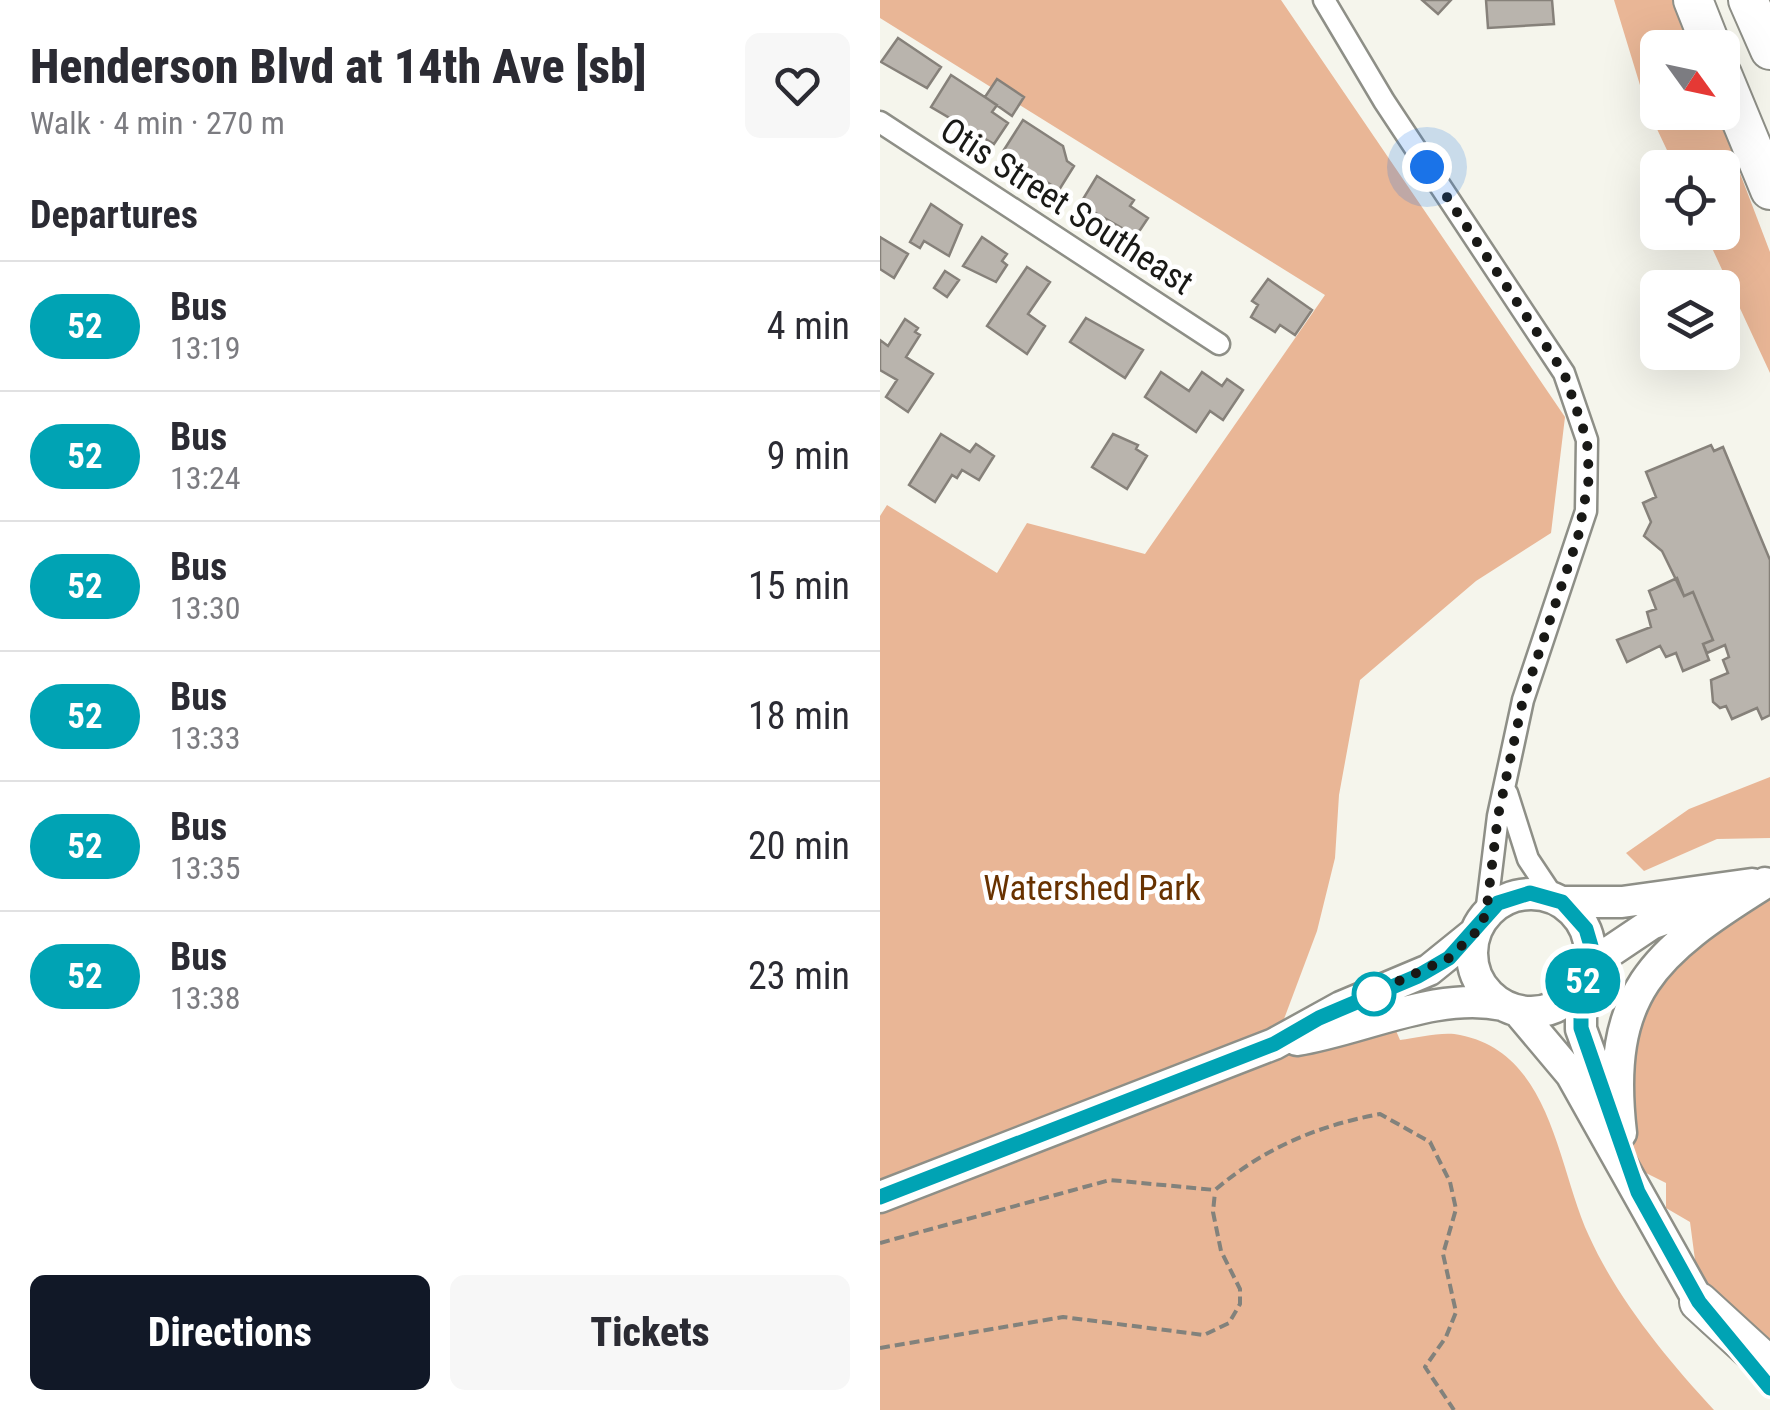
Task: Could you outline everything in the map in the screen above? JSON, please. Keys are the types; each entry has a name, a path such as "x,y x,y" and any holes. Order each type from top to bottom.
{"highway":[{"path":"1692,0 1704,30"},
{"path":"1748,0 1770,50"},
{"path":"1740,118 1770,190"},
{"path":"1699,1302 1770,1367"}],"main road":[{"path":"880,1198 1274,1044 1341,1007 1429,970 1513,896 1530,893 1558,900 1622,902 1767,882"},
{"path":"1274,1044 1378,1023 1442,1002 1479,1000 1511,1008 1554,1008 1585,975 1651,924 1767,882"},
{"path":"1621,1133 1616,1066 1628,1013 1641,987 1680,939 1767,882"},
{"path":"1558,900 1586,929 1581,1028 1621,1133 1638,1192"},
{"path":"1481,923 1472,949 1479,982 1511,1008 1571,1074 1699,1302 1770,1388"}],"street":[{"path":"1324,0 1384,101 1564,373 1587,440 1586,511 1523,700 1498,816 1481,923"},
{"name":"Otis Street Southeast","path":"880,122 1219,344"},
{"path":"1506,791 1528,859 1558,900"}],"path":[{"path":"880,1348 1064,1317 1204,1335 1229,1323 1240,1304 1240,1289 1221,1251 1213,1212 1216,1190 1238,1170 1304,1133 1380,1114 1430,1142 1450,1182 1456,1209 1444,1254 1456,1312 1446,1337 1425,1367 1454,1410"},
{"path":"880,1243 1110,1180 1216,1190"}],"green space":[{"name":"Watershed Park","path":"880,0 1281,0 1565,417 1551,533 1476,581 1360,680 1339,795 1335,858 1317,931 1275,1043 1391,1019 1400,1040 1460,1035 1491,1046 1514,1064 1533,1088 1547,1116 1589,1236 1614,1283 1661,1349 1714,1410 880,1410 880,516 887,505 997,573 1027,523 1145,554 1325,295 880,18"},
{"path":"1614,0 1675,0 1686,30 1640,30 1640,85"},
{"path":"1657,130 1723,130 1731,150 1667,150"},
{"path":"1740,173 1770,252 1770,373 1740,308 1740,270 1722,270 1713,250 1740,250"},
{"path":"1770,777 1770,838 1717,839 1644,871 1626,853 1689,809"},
{"path":"1770,896 1770,1350 1723,1308 1697,1275 1690,1222 1666,1208 1666,1183 1640,1170 1632,1144 1627,1044 1658,952"}],"building":[{"path":"1422,0 1451,0 1438,14"},
{"path":"1486,0 1552,0 1554,24 1488,28"},
{"path":"898,38 941,67 927,88 881,62"},
{"path":"951,75 997,105 992,112 1008,123 994,144 931,107"},
{"path":"997,79 1024,97 1012,116 985,97"},
{"path":"1023,120 1063,146 1067,161 1074,166 1059,190 1002,153"},
{"path":"1097,176 1134,200 1130,206 1148,218 1136,236 1080,204"},
{"path":"931,204 962,225 949,256 924,241 920,248 910,242"},
{"path":"880,237 908,254 894,278 880,269"},
{"path":"982,237 1007,254 1002,261 1007,265 996,282 963,266"},
{"path":"1027,267 1050,282 1028,314 1045,326 1027,354 987,326"},
{"path":"945,271 959,280 947,297 934,288"},
{"path":"1268,279 1312,310 1295,335 1280,325 1275,332 1251,317 1258,305 1252,301"},
{"path":"1086,318 1143,350 1125,378 1070,342"},
{"path":"905,319 918,328 915,332 920,335 906,357 933,374 908,412 886,397 897,380 880,370 880,340 888,346"},
{"path":"1161,372 1189,391 1202,372 1222,386 1227,379 1243,390 1223,420 1210,411 1196,432 1145,397"},
{"path":"941,434 970,452 976,444 994,456 979,480 962,470 957,478 952,475 935,502 909,485"},
{"path":"1113,434 1138,445 1136,449 1147,456 1127,489 1092,467"},
{"path":"1711,445 1714,451 1723,447 1770,560 1770,715 1762,719 1757,708 1732,719 1726,706 1720,708 1713,702 1711,680 1728,673 1723,660 1729,657 1725,645 1707,653 1703,644 1713,640 1693,592 1684,596 1662,551 1644,536 1651,522 1643,503 1656,497 1646,472"},
{"path":"1677,578 1684,596 1693,592 1713,640 1703,644 1709,660 1683,671 1676,653 1666,657 1660,646 1627,662 1617,640 1651,627 1647,612 1656,609 1649,591"}],"bus line":[{"name":"52","path":"880,1197 1274,1044 1341,1007 1418,976 1449,958 1498,903 1530,893 1547,895 1576,913 1586,929 1591,946 1590,965 1581,985 1581,1028 1621,1133 1638,1192 1699,1302 1770,1388"}],"route":[{"path":"1374,994 1362,998 1418,976 1449,958 1476,932 1486,914 1498,816 1523,700 1586,511 1589,478 1587,440 1564,373 1427,167"}]}
